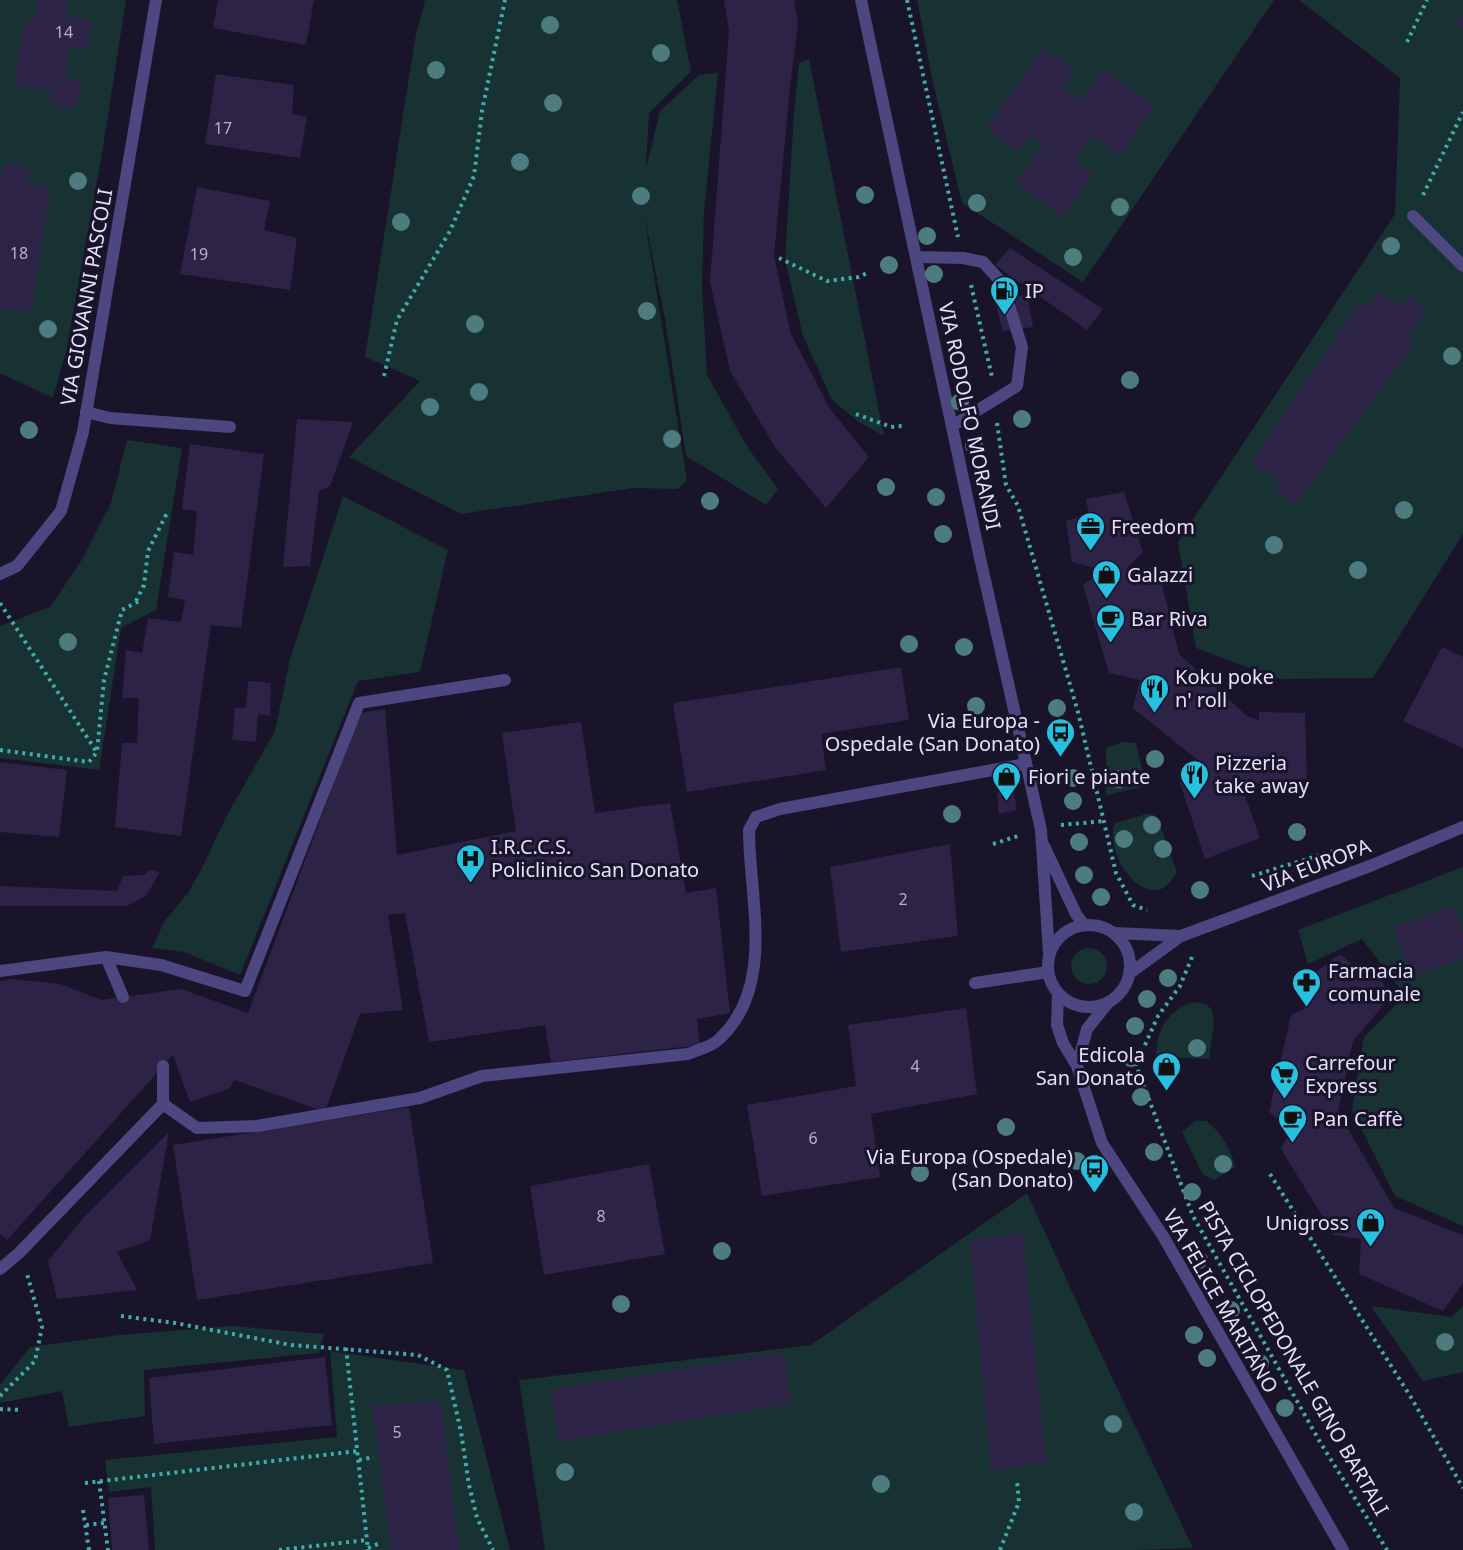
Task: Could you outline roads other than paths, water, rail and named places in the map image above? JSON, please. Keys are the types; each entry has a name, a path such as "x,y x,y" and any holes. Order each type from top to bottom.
{"street":[{"name":"VIA GIOVANNI PASCOLI","path":"0,574 17,566 61,511 86,412 156,0"},
{"name":"VIA RODOLFO MORANDI","path":"861,0 1041,839 1049,953"},
{"path":"1413,216 1463,266"},
{"path":"916,257 963,258 983,261 1002,283 1022,347 1017,386 952,426"},
{"path":"86,412 110,418 230,427"},
{"path":"0,971 106,957 162,965 245,991 359,703 505,680"},
{"path":"163,1104 197,1128 257,1126 420,1098 482,1076 688,1054 716,1042 740,1015 752,979 756,934 749,830 756,817 780,809 1025,764"},
{"name":"VIA EUROPA","path":"1130,973 1181,936 1370,866 1463,827"},
{"name":"VIA RODOLFO MORANDI","path":"1041,839 1076,914 1084,925"},
{"path":"1084,925 1100,926 1114,933 1124,944 1130,958 1130,973 1126,985 1118,996 1094,1007 1081,1007 1068,1002 1051,984 1048,972 1049,953 1057,939 1069,929 1084,925"},
{"name":"VIA EUROPA","path":"1114,933 1181,936"},
{"path":"106,957 123,997"},
{"path":"975,983 1048,972"},
{"name":"VIA FELICE MARITANO","path":"1058,994 1057,1025 1063,1042 1077,1066 1102,1143 1163,1236 1343,1550"},
{"path":"1077,1066 1087,1029 1107,1003"},
{"path":"0,1269 19,1253 163,1104 163,1066"}],"place":[{"name":"IP","path":"1004,316"},
{"name":"Freedom","path":"1090,552"},
{"name":"Galazzi","path":"1106,600"},
{"name":"Bar Riva","path":"1110,644"},
{"name":"Koku poke n' roll","path":"1154,714"},
{"name":"Via Europa - Ospedale (San Donato)","path":"1061,758"},
{"name":"Pizzeria take away","path":"1194,800"},
{"name":"Fiori e piante","path":"1007,802"},
{"name":"I.R.C.C.S. Policlinico San Donato","path":"470,884"},
{"name":"Farmacia comunale","path":"1307,1008"},
{"name":"Edicola San Donato","path":"1166,1092"},
{"name":"Carrefour Express","path":"1284,1100"},
{"name":"Pan Caffè","path":"1292,1144"},
{"name":"Via Europa (Ospedale) (San Donato)","path":"1094,1194"},
{"name":"Unigross","path":"1370,1248"}]}
